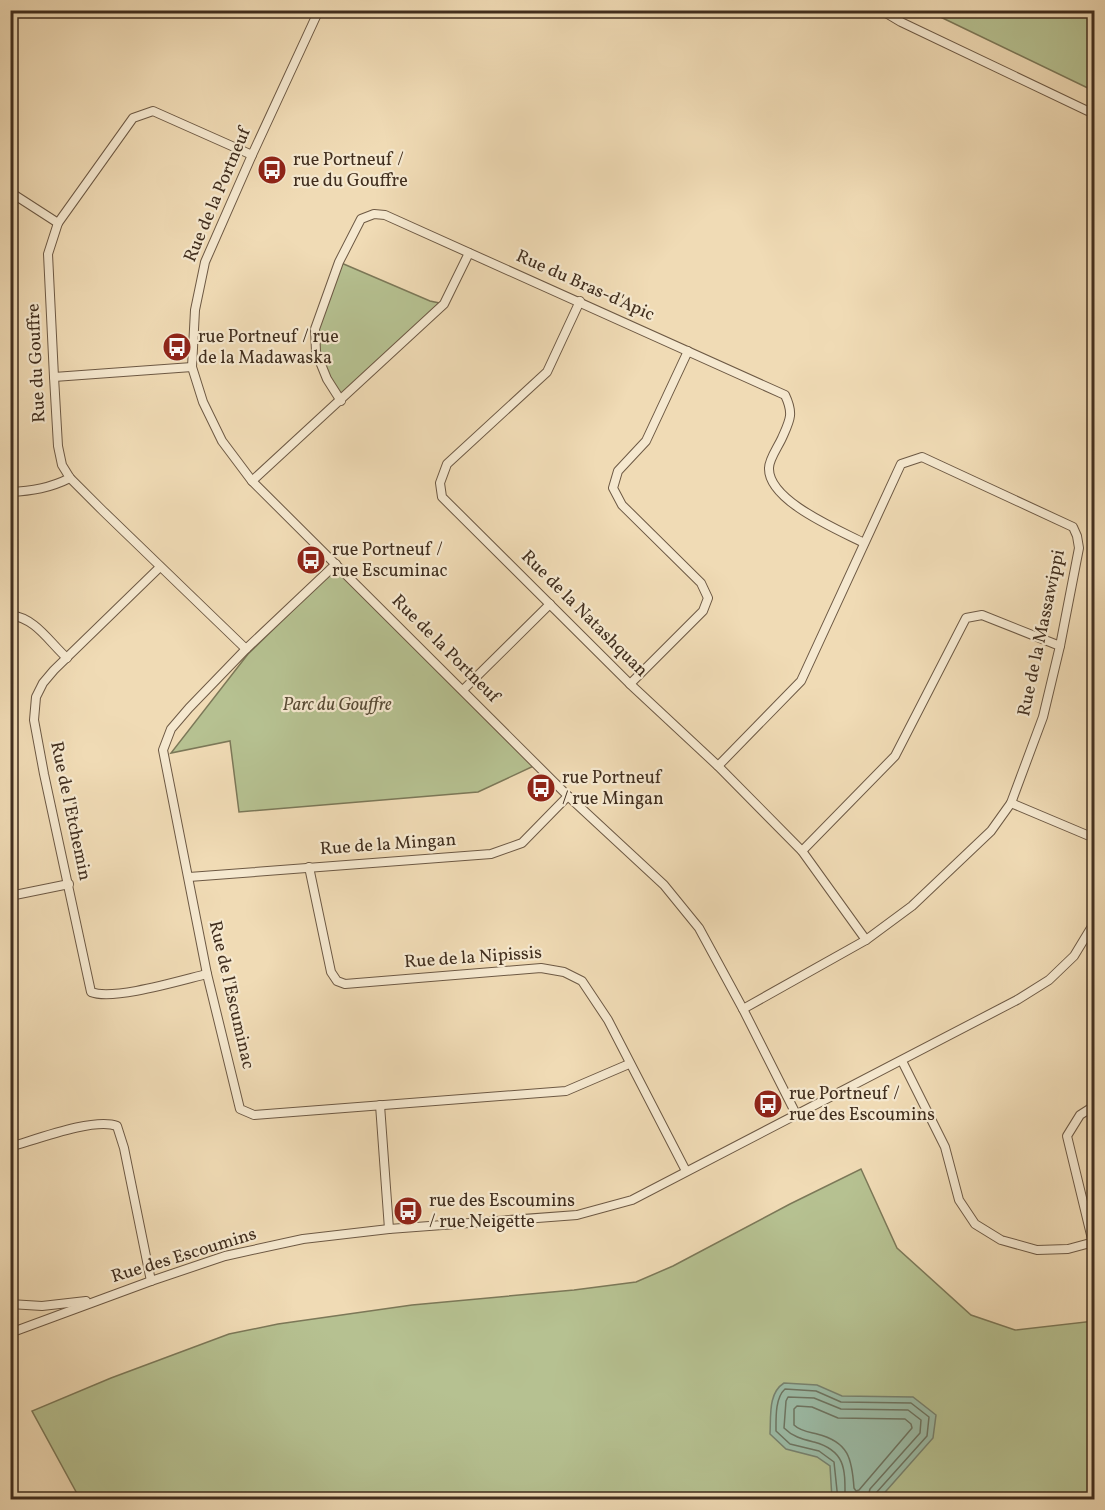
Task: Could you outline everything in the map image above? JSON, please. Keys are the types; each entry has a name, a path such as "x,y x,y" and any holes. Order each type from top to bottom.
{"street":[{"name":"Rue de la Portneuf","path":"319,10 205,262 195,310 192,367 203,402 222,441 252,481 568,796 664,885 699,928 796,1114"},
{"path":"881,10 901,22 1095,114"},
{"name":"Rue du Gouffre","path":"246,649 70,478 62,465 58,446 48,254 58,223 133,118 153,111 252,155"},
{"path":"10,192 58,223"},
{"name":"Rue du Bras-d'Apic","path":"341,401 327,379 316,352 315,329 339,261 362,219 374,214 385,215 785,395 790,407 791,419 769,466 771,479 776,489 802,510 864,543"},
{"path":"252,481 444,304 469,253"},
{"name":"Rue de la Natashquan","path":"580,301 547,372 447,464 440,483 442,497 802,851 866,940"},
{"path":"630,684 703,611 708,598 701,584 622,505 613,488 618,471 646,441 688,351"},
{"path":"54,377 192,367"},
{"name":"Rue de la Massawippi","path":"718,766 801,681 901,464 922,457 1073,527 1079,548 1060,646 1042,717 1011,803 991,831 912,906 866,940 743,1009"},
{"path":"10,492 36,490 70,478"},
{"name":"Rue de l'Escuminac","path":"336,564 246,649 171,729 163,750 207,974 240,1109 254,1115 566,1091 629,1064"},
{"name":"Rue de l'Etchemin","path":"160,567 43,683 36,697 34,720 91,992 115,993 164,985 207,974"},
{"path":"463,690 550,604"},
{"path":"10,615 24,617 33,622 67,658"},
{"path":"802,851 895,756 966,618 982,615 1060,646"},
{"name":"Rue de la Mingan","path":"189,877 491,854 522,843 568,796"},
{"path":"1011,803 1095,838"},
{"name":"Rue de la Nipissis","path":"309,867 331,972 337,981 345,984 541,968 564,972 582,981 608,1020 686,1171"},
{"path":"10,896 69,884"},
{"name":"Rue des Escoumins","path":"10,1333 225,1256 303,1239 389,1229 577,1215 632,1200 1017,1000 1049,980 1074,956 1095,923"},
{"path":"902,1061 945,1147 959,1200 975,1224 1001,1240 1037,1250 1068,1249 1094,1242 1067,1136 1080,1115 1095,1106"},
{"path":"380,1106 389,1229"},
{"path":"10,1147 92,1124 109,1123 117,1126 124,1148 151,1281"},
{"name":"Rue des Escoumins","path":"10,1304 42,1306 98,1300"}],"green space":[{"path":"928,11 1094,11 1094,91"},
{"path":"339,262 430,301 444,304 341,401 316,352 322,305"},
{"name":"Parc du Gouffre","path":"335,569 538,764 478,792 239,812 230,741 171,753 248,654"},
{"path":"861,1169 897,1248 971,1315 1015,1330 1094,1321 1094,1499 80,1499 32,1411 111,1378 229,1334 278,1324 412,1305 636,1282 673,1266"}],"water":[{"path":"784,1383 817,1385 842,1396 913,1397 936,1415 933,1438 879,1499 832,1499 830,1466 817,1457 786,1449 770,1434 773,1399 779,1387"}],"place":[{"name":"rue Portneuf / rue du Gouffre","path":"272,170"},
{"name":"rue Portneuf / rue de la Madawaska","path":"177,347"},
{"name":"rue Portneuf / rue Escuminac","path":"311,560"},
{"name":"rue Portneuf / rue Mingan","path":"541,788"},
{"name":"rue Portneuf / rue des Escoumins","path":"768,1104"},
{"name":"rue des Escoumins / rue Neigette","path":"408,1211"}]}
